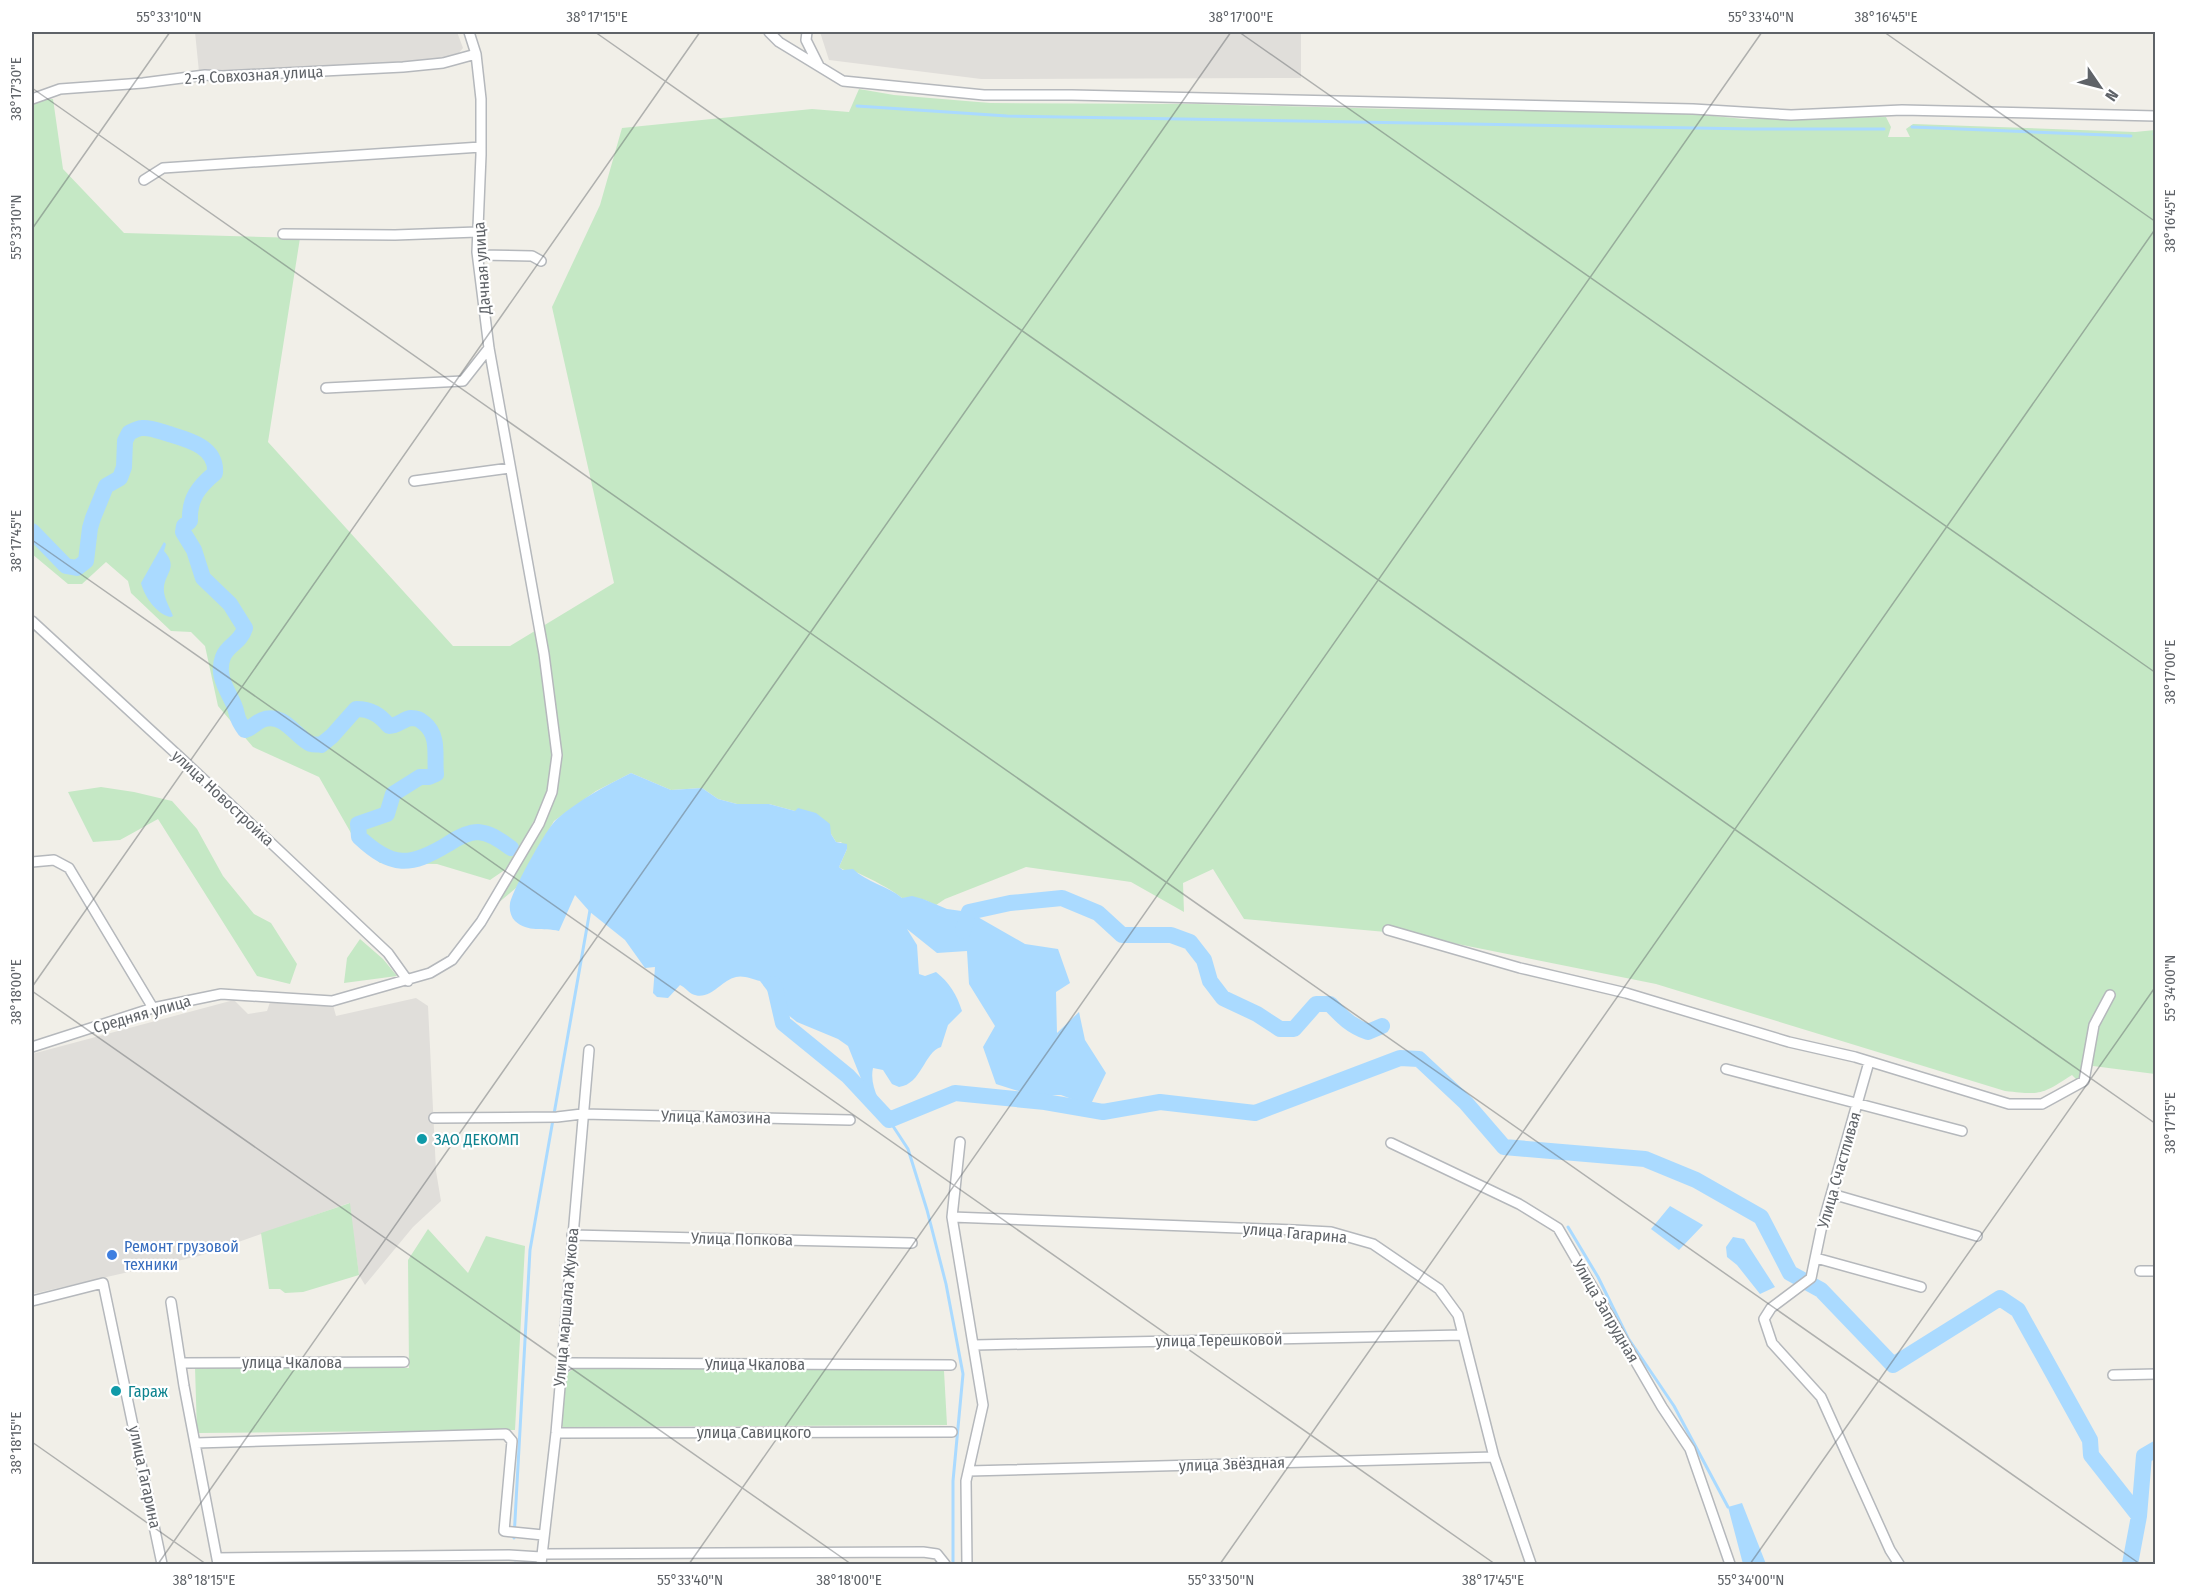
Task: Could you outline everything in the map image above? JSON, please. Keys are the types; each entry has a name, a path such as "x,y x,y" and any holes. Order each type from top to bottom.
{"street":[{"name":"Дачная улица","path":"408,981 430,973 452,960 480,922 539,824 552,792 557,755 544,654 489,348 477,232 481,147 480,99 476,54 469,32"},
{"path":"769,32 778,42 843,81 984,95 1693,109 1791,115 1902,110 2156,116"},
{"path":"807,32 806,40 820,68"},
{"name":"2-я Совхозная улица","path":"32,99 60,89 143,83 205,75 403,67 443,63 476,54"},
{"path":"144,180 163,168 481,147"},
{"path":"283,234 395,235 477,232"},
{"path":"478,255 532,256 541,261"},
{"path":"326,388 463,381 489,348"},
{"path":"414,481 510,468"},
{"name":"улица Новостройка","path":"32,621 380,945 408,981"},
{"path":"32,862 54,860 69,868 153,1008"},
{"path":"1388,930 1520,968 1626,993 1790,1042 1855,1056 2009,1104 2042,1104 2084,1081 2094,1025 2110,995"},
{"name":"Средняя улица","path":"32,1047 153,1008 221,994 332,1001 408,981"},
{"name":"Улица маршала Жукова","path":"542,1558 589,1050"},
{"name":"Улица Счастливая","path":"1869,1062 1811,1278 1771,1308 1764,1319 1772,1343 1821,1397 1890,1550 1899,1564"},
{"path":"1726,1069 1962,1131"},
{"name":"Улица Камозина","path":"434,1118 553,1117 582,1114 850,1120"},
{"path":"960,1142 952,1217 975,1345 983,1405 966,1481 967,1564"},
{"name":"Улица Запрудная","path":"1391,1143 1519,1204 1558,1228 1662,1407 1690,1449 1730,1564"},
{"path":"1832,1194 1977,1236"},
{"name":"улица Гагарина","path":"952,1217 1331,1232 1373,1244 1439,1289 1458,1315 1494,1457 1531,1564"},
{"name":"Улица Попкова","path":"572,1235 912,1244"},
{"path":"1816,1258 1921,1287"},
{"path":"2140,1271 2156,1271"},
{"name":"улица Гагарина","path":"32,1301 103,1283 162,1564"},
{"path":"171,1302 218,1561 509,1555 542,1558 923,1552 938,1554 945,1564"},
{"name":"улица Терешковой","path":"975,1345 1463,1335"},
{"name":"улица Чкалова","path":"181,1363 404,1362"},
{"name":"Улица Чкалова","path":"561,1369 571,1363 951,1365"},
{"path":"2113,1375 2156,1374"},
{"name":"улица Савицкого","path":"555,1433 952,1432"},
{"path":"196,1443 509,1438 504,1531 543,1535"},
{"name":"улица Звёздная","path":"969,1471 1494,1457"}],"shaded area":[{"path":"195,32 457,32 463,48 453,60 199,72"},
{"path":"820,32 1301,32 1301,78 981,79 829,60"},
{"path":"416,998 428,1006 436,1171 441,1201 413,1227 365,1285 359,1275 349,1203 199,1256 32,1294 32,1054 234,1000 248,1014 267,1011 270,1002 333,1005 336,1016"}],"green space":[{"path":"859,89 894,95 990,103 1663,111 1744,119 1886,117 1891,127 1888,137 1910,137 1906,129 1913,124 2135,132 2155,130 2155,1074 2093,1066 2077,1080 2072,1075 2040,1092 2005,1091 1656,984 1408,934 1244,919 1213,869 1183,883 1184,912 1131,882 1026,867 945,899 936,905 912,897 902,898 864,876 841,869 839,867 847,849 841,842 836,842 831,834 795,811 769,804 737,804 718,799 702,788 671,790 631,773 596,791 554,821 516,888 497,904 547,817 533,822 525,841 509,867 490,880 437,864 380,863 355,840 319,777 253,747 218,706 205,646 191,632 171,631 131,593 128,581 106,562 82,584 68,584 32,554 32,100 53,99 63,169 124,233 300,238 268,442 453,646 510,646 614,583 552,307 600,205 622,128 812,109 849,112"},
{"path":"101,787 172,801 197,829 223,876 254,914 271,923 297,964 290,984 257,976 158,819 120,840 93,842 68,792"},
{"path":"360,939 383,959 397,976 344,983 347,958"},
{"path":"350,1203 359,1275 303,1292 285,1293 280,1289 269,1289 261,1233"},
{"path":"428,1229 468,1273 486,1236 525,1246 515,1430 197,1433 195,1367 409,1368 408,1260"},
{"path":"577,1366 944,1371 947,1425 563,1427 559,1422 564,1376"}],"water":[{"path":"164,542 166,544 164,551 169,557 171,567 165,581 164,592 173,616 171,617 161,613 152,604 141,583"},
{"path":"631,773 671,790 702,788 718,799 737,804 769,804 795,811 798,808 816,813 830,824 831,834 836,842 847,844 839,867 843,870 853,869 902,898 912,896 947,909 969,912 1025,944 1058,949 1070,983 1056,992 1057,1033 1079,1012 1085,1040 1106,1073 1090,1106 1061,1095 1031,1095 996,1084 983,1047 995,1026 969,984 967,951 937,953 907,929 917,945 919,974 925,976 936,972 941,976 952,989 962,1011 948,1025 941,1047 930,1055 918,1074 907,1085 899,1087 892,1084 883,1070 873,1068 874,1088 889,1120 866,1091 848,1046 838,1039 797,1022 782,1010 760,981 736,977 710,993 698,996 680,985 668,998 657,997 653,993 655,967 645,968 625,940 590,912 575,895 559,931 520,925 511,915 512,897 530,860 552,824 583,800"},
{"path":"1670,1206 1703,1225 1679,1250 1651,1229"},
{"path":"1733,1237 1744,1239 1775,1287 1760,1294 1737,1265 1727,1257 1726,1247"},
{"path":"1742,1503 1766,1564 1743,1564 1728,1507"}],"waterway":[{"path":"857,106 1007,116 1752,129 1884,129"},
{"path":"1912,127 2131,136"},
{"path":"32,531 66,566 77,568 86,561 90,528 106,486 120,478 124,467 125,441 129,433 139,428 149,428 200,446 211,457 215,473 196,494 191,506 190,521 184,526 183,532 194,550 203,578 230,604 245,628 225,653 221,664 223,682 238,720 245,730 262,720 277,719 289,726 305,741 321,745 356,709 375,713 389,726 408,719 419,719 429,728 434,740 436,774 420,777 393,794 387,814 358,824 359,837 381,854 402,861 423,857 474,832 492,836 511,848"},
{"path":"963,931 969,912 1010,903 1062,898 1098,913 1122,935 1171,935 1190,942 1204,960 1210,981 1223,998 1257,1014 1280,1029 1294,1029 1316,1004 1330,1004 1347,1021 1368,1032 1382,1026"},
{"path":"514,1538 530,1250 590,910"},
{"path":"774,984 783,1023 848,1076 889,1120 955,1093 1045,1102 1103,1112 1160,1102 1255,1113 1400,1058 1419,1059 1466,1103 1504,1147 1645,1159 1696,1180 1761,1217 1790,1273 1821,1290 1893,1365 2000,1298 2018,1310 2090,1440 2091,1455 2139,1516"},
{"path":"889,1120 908,1149 927,1210 946,1284 963,1374 953,1481 953,1564"},
{"path":"1568,1227 1598,1277 1628,1338 1674,1406 1728,1507"},
{"path":"2130,1564 2139,1516 2144,1456 2156,1449"}],"place":[{"name":"ЗАО ДЕКОМП","path":"422,1139"},
{"name":"Ремонт грузовой техники","path":"112,1255"},
{"name":"Гараж","path":"116,1391"}]}
